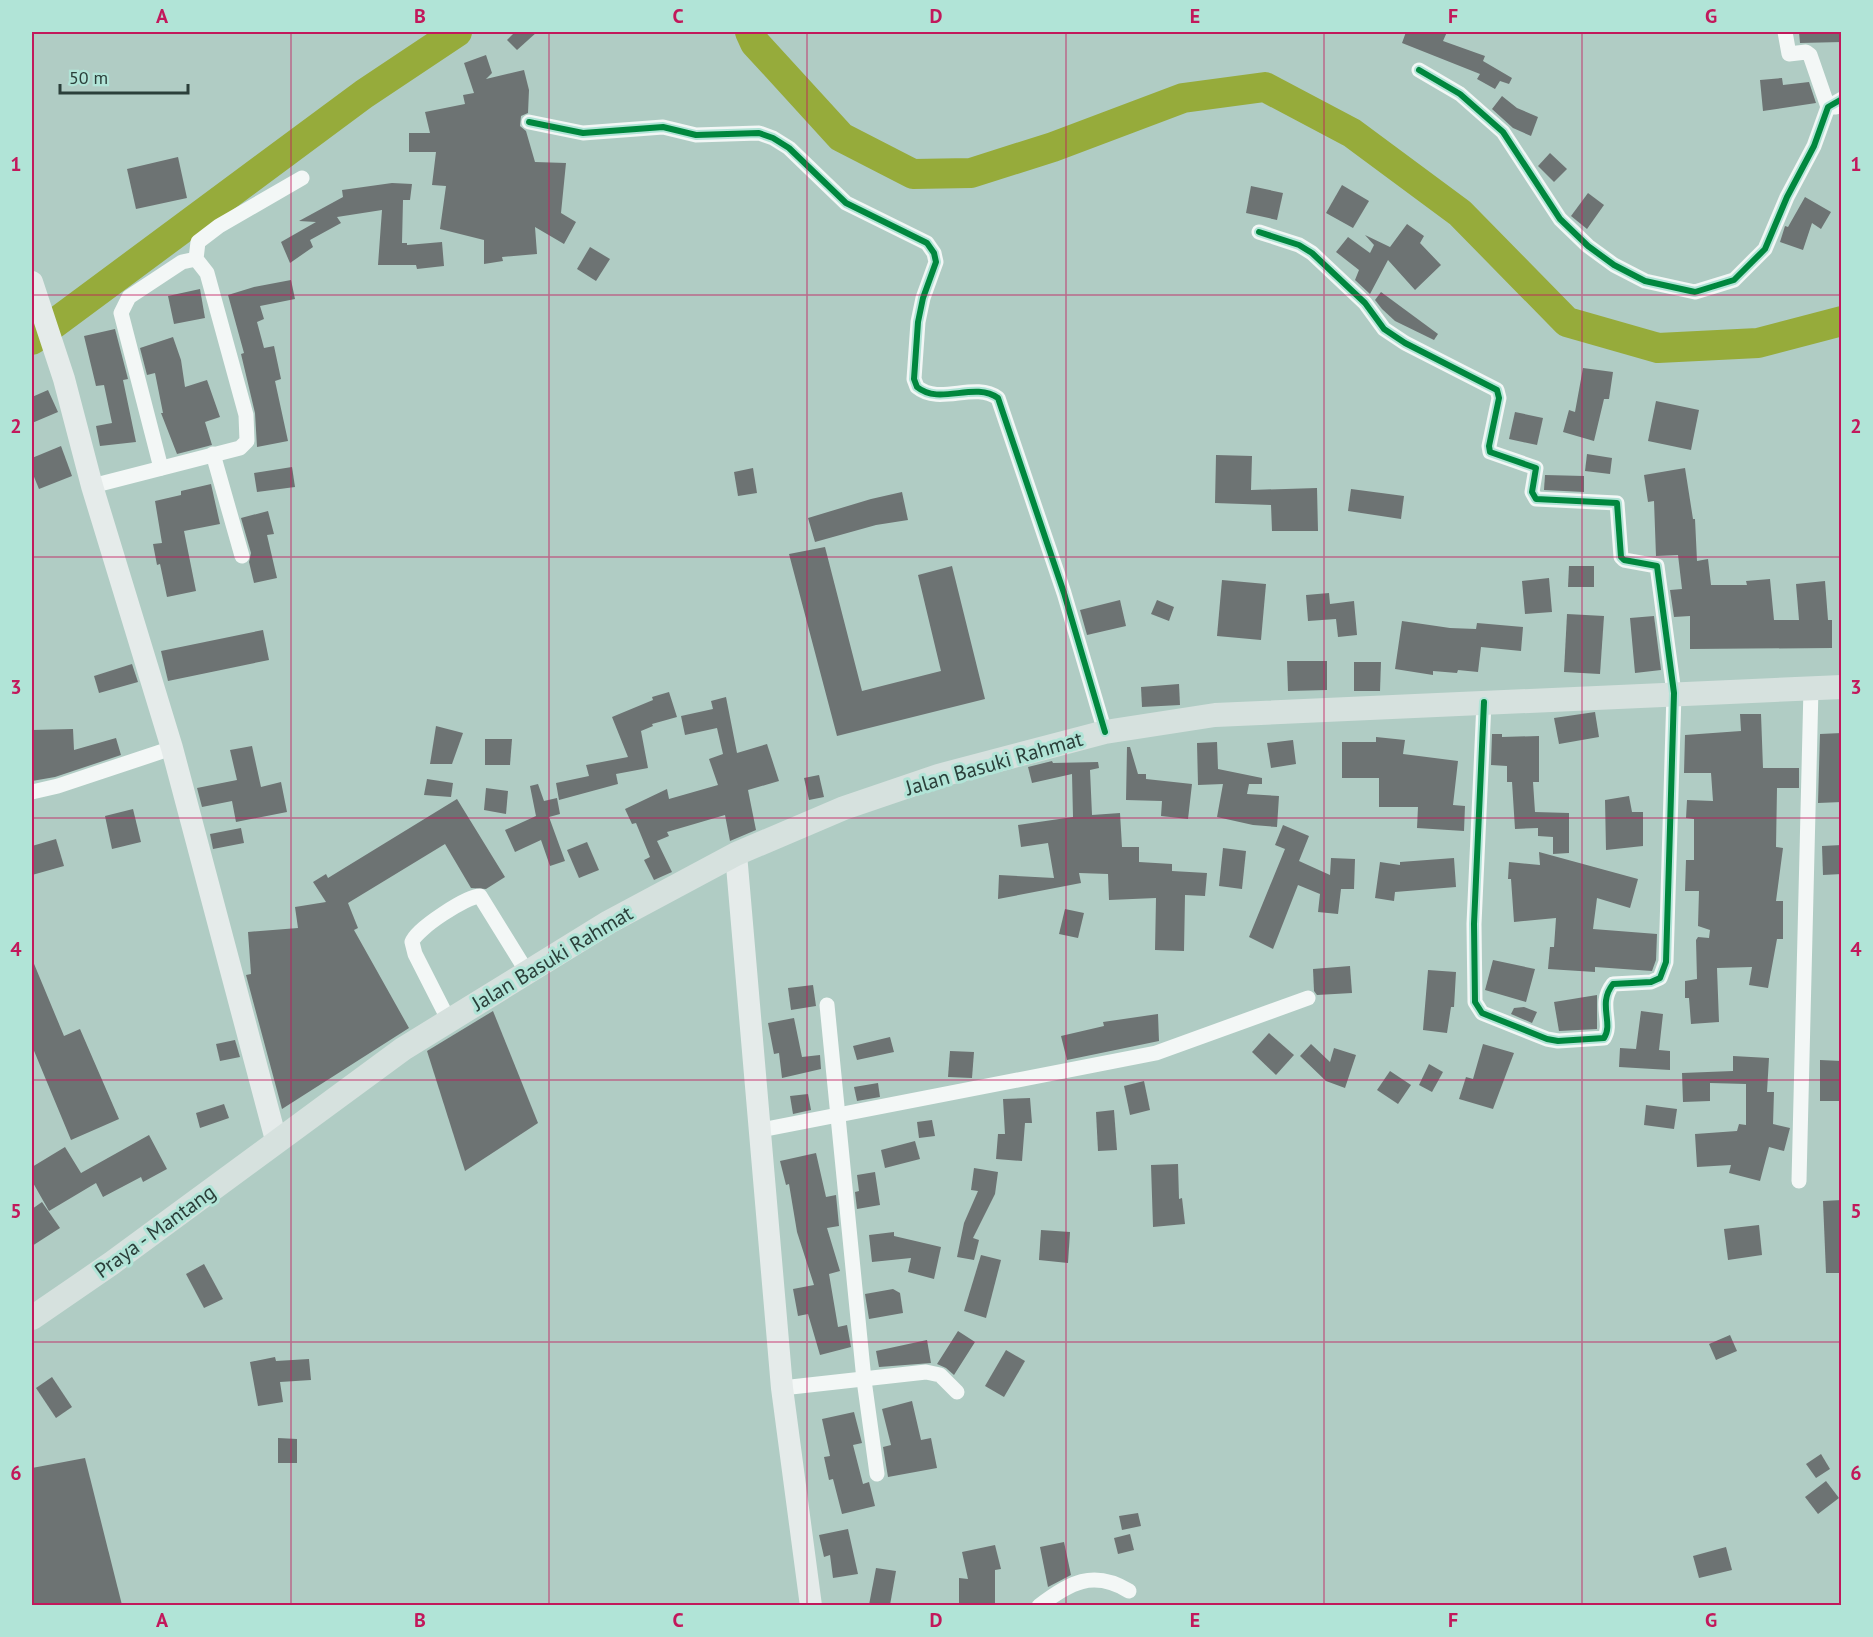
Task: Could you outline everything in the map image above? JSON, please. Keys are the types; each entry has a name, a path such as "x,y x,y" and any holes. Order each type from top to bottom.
{"main road":[{"path":"33,286 64,379 92,486 172,747 276,1140"},
{"name":"Jalan Basuki Rahmat","path":"276,1140 448,1020 609,922 736,854 844,808 938,776 1105,732 1215,715 1842,687"},
{"path":"736,854 782,1388 811,1605"},
{"name":"Praya - Mantang","path":"32,1318 112,1263 276,1140"}],"street":[{"path":"1785,32 1788,54 1806,52 1810,55 1835,107"},
{"path":"1419,70 1460,93 1503,132 1560,219 1588,246 1614,265 1645,280 1695,292 1734,280 1765,249 1787,197 1835,107 1842,99"},
{"path":"529,122 583,133 663,127 696,135 766,135 789,148 846,203 927,243 934,253 936,262 923,298 918,322 914,379 917,387 933,394 980,391 990,392 998,398 1065,593 1105,732"},
{"path":"92,486 240,448 247,441 246,415 207,273 196,259 198,242 203,236 302,178"},
{"path":"1259,232 1299,245 1312,253 1360,298 1384,329 1405,343 1497,390 1499,398 1489,450 1493,454 1537,468 1532,492 1534,497 1617,503 1620,557 1657,566 1674,693 1665,970 1660,978 1651,982 1613,984 1606,992 1604,1006 1606,1036 1595,1041 1547,1039 1482,1013 1475,1002 1474,924 1484,702"},
{"path":"160,468 121,313 129,297 182,262 196,259"},
{"path":"213,454 242,556"},
{"path":"1799,1181 1811,688"},
{"path":"32,792 58,786 172,747"},
{"path":"448,1020 415,954 412,942 418,931 453,909 480,896 526,972"},
{"path":"761,1130 1156,1053 1308,998"},
{"path":"827,1005 864,1380 877,1473"},
{"path":"782,1388 930,1372 940,1375 957,1392"},
{"path":"1039,1605 1073,1582 1082,1580 1114,1583 1129,1590"}],"building":[{"path":"515,32 537,32 517,50 507,40"},
{"path":"1406,32 1447,32 1443,41 1485,56 1483,61 1512,78 1509,84 1500,81 1495,89 1477,79 1480,74 1402,43"},
{"path":"1799,32 1842,32 1842,42 1800,43"},
{"path":"486,55 492,73 486,79 524,70 529,90 528,113 521,116 520,126 526,131 535,162 566,163 561,213 576,222 564,244 535,227 537,254 502,257 503,261 484,264 484,240 440,229 446,186 432,185 436,152 409,152 409,133 430,133 425,112 465,104 463,95 474,93 464,63"},
{"path":"1782,78 1783,85 1809,82 1816,103 1763,111 1760,80"},
{"path":"1502,96 1517,108 1538,117 1531,136 1513,128 1492,109"},
{"path":"1550,153 1567,169 1554,182 1538,166"},
{"path":"178,157 187,198 136,209 127,169"},
{"path":"392,183 412,184 410,200 403,200 402,243 407,243 407,245 442,242 444,266 417,269 416,265 378,265 382,210 337,217 341,223 310,240 313,247 290,263 281,242 316,222 299,221 343,197 342,190"},
{"path":"1342,185 1369,201 1353,228 1326,213"},
{"path":"1251,186 1283,193 1277,220 1246,213"},
{"path":"1588,193 1604,205 1587,229 1571,216"},
{"path":"1805,197 1831,212 1821,229 1812,223 1803,250 1780,242 1785,226 1788,227"},
{"path":"1407,224 1424,236 1420,243 1441,265 1415,290 1388,260 1370,294 1355,280 1359,270 1336,252 1348,237 1370,253 1374,245 1365,235 1390,247"},
{"path":"590,247 610,259 596,281 577,269"},
{"path":"291,280 295,299 260,306 264,319 257,322 264,348 274,346 281,379 275,381 288,441 257,447 255,413 241,354 244,353 228,295"},
{"path":"200,289 205,318 174,324 168,296"},
{"path":"1381,292 1438,334 1434,340 1395,321 1375,300"},
{"path":"115,329 128,379 123,380 136,442 100,446 96,426 112,423 104,385 96,386 84,336"},
{"path":"173,337 181,360 185,387 207,380 220,417 205,422 212,445 177,454 161,413 163,413 155,373 147,375 140,348"},
{"path":"1583,368 1613,372 1609,399 1604,399 1594,441 1563,432 1569,410 1575,412"},
{"path":"48,390 58,412 32,423 32,397"},
{"path":"1656,401 1699,410 1691,450 1648,441"},
{"path":"1515,412 1543,418 1537,445 1509,439"},
{"path":"61,446 72,476 39,489 32,472 32,458"},
{"path":"1587,454 1612,458 1610,474 1585,471"},
{"path":"1216,455 1252,456 1251,490 1317,488 1318,531 1272,531 1271,505 1215,503"},
{"path":"292,467 295,487 257,492 254,473"},
{"path":"753,468 757,493 738,496 734,472"},
{"path":"1685,468 1693,519 1695,519 1697,561 1708,559 1711,585 1747,585 1746,581 1770,579 1774,620 1799,620 1796,584 1825,581 1828,620 1832,620 1832,648 1690,649 1690,616 1674,617 1670,590 1682,589 1678,555 1656,556 1654,501 1648,502 1644,475"},
{"path":"1545,475 1584,476 1584,492 1544,490"},
{"path":"211,484 220,524 184,531 196,591 167,597 153,544 162,543 155,501 181,495 181,491"},
{"path":"1351,489 1404,496 1401,519 1348,511"},
{"path":"902,492 908,520 876,525 815,542 808,518"},
{"path":"268,511 274,534 267,535 277,578 254,583 249,562 251,553 241,518"},
{"path":"825,547 862,691 941,671 918,575 952,566 985,699 837,736 789,554"},
{"path":"1569,566 1594,566 1594,587 1568,587"},
{"path":"1549,578 1552,612 1525,614 1522,581"},
{"path":"1222,580 1266,584 1261,640 1217,636"},
{"path":"1329,593 1330,604 1354,601 1357,635 1338,637 1336,619 1308,621 1306,595"},
{"path":"1120,600 1126,626 1087,635 1080,610"},
{"path":"1157,600 1174,607 1169,621 1151,614"},
{"path":"1567,614 1604,616 1600,674 1564,672"},
{"path":"1654,616 1661,670 1635,673 1630,618"},
{"path":"1402,621 1450,628 1476,629 1477,623 1523,627 1521,651 1481,647 1478,672 1433,671 1433,675 1395,669"},
{"path":"263,630 269,660 168,681 161,651"},
{"path":"1287,661 1327,661 1327,690 1288,691"},
{"path":"1354,662 1381,662 1380,691 1354,691"},
{"path":"132,664 138,682 99,693 94,676"},
{"path":"1179,684 1180,705 1142,707 1141,687"},
{"path":"669,692 677,717 652,724 653,726 641,731 648,768 616,774 618,784 559,800 556,783 589,776 586,765 628,757 612,717 653,700 652,697"},
{"path":"726,697 737,753 767,744 779,781 748,790 756,830 730,841 725,815 667,832 669,836 657,841 672,872 654,880 644,860 650,857 636,823 632,824 625,809 667,789 669,799 718,785 709,759 723,754 717,728 685,735 681,716 713,709 711,701"},
{"path":"1595,712 1599,737 1559,744 1554,718"},
{"path":"1740,714 1761,714 1763,768 1799,768 1799,788 1777,788 1776,847 1783,848 1776,901 1783,901 1783,939 1777,939 1768,988 1749,985 1752,967 1717,968 1719,1022 1691,1024 1689,998 1685,998 1685,981 1697,979 1696,940 1698,937 1709,938 1710,930 1698,926 1699,891 1685,891 1686,860 1694,860 1694,819 1686,818 1687,800 1713,801 1711,773 1684,773 1685,735 1741,731"},
{"path":"436,726 463,733 452,764 430,764"},
{"path":"73,729 74,750 116,738 121,755 55,777 32,781 32,730"},
{"path":"1842,733 1842,802 1818,803 1820,734"},
{"path":"1492,734 1502,734 1502,737 1539,736 1539,782 1533,782 1535,812 1569,813 1569,853 1553,854 1553,837 1538,836 1538,828 1515,829 1512,782 1507,782 1507,766 1491,765"},
{"path":"1376,737 1405,740 1403,754 1458,761 1453,805 1465,806 1464,831 1417,828 1418,807 1379,807 1379,778 1342,778 1342,742 1376,742"},
{"path":"485,739 512,739 510,765 485,765"},
{"path":"1293,740 1296,764 1271,768 1267,743"},
{"path":"1217,742 1218,769 1262,778 1262,784 1249,784 1247,794 1279,796 1277,827 1253,825 1217,817 1223,784 1198,785 1197,743"},
{"path":"252,746 261,787 281,782 287,812 236,822 232,801 202,807 197,788 237,780 230,750"},
{"path":"1127,747 1130,747 1138,774 1146,774 1146,779 1192,784 1188,819 1161,816 1162,801 1126,800"},
{"path":"1052,761 1053,763 1098,762 1099,768 1090,770 1092,815 1120,813 1122,847 1139,847 1139,862 1172,864 1172,871 1207,873 1205,896 1185,895 1184,951 1155,950 1156,898 1109,900 1108,874 1079,873 1081,883 998,899 999,875 1054,878 1048,843 1021,847 1018,825 1073,817 1072,774 1032,783 1028,767"},
{"path":"819,775 824,797 809,800 804,778"},
{"path":"427,779 453,783 451,797 424,795"},
{"path":"538,784 544,801 557,798 560,814 549,817 565,861 550,866 541,840 515,852 505,830 536,816 530,786"},
{"path":"486,788 508,791 506,814 484,810"},
{"path":"1629,796 1632,812 1643,812 1643,846 1606,850 1605,800"},
{"path":"457,799 505,877 486,889 471,888 445,844 348,903 358,928 354,930 409,1028 282,1109 246,975 251,974 248,932 298,928 295,907 326,902 313,882 326,874 328,878"},
{"path":"133,809 141,842 112,849 105,816"},
{"path":"1283,825 1309,836 1299,861 1330,875 1331,858 1355,859 1354,889 1341,889 1338,914 1318,912 1320,894 1298,885 1273,949 1249,937 1285,849 1275,845"},
{"path":"241,828 244,843 213,849 210,834"},
{"path":"56,839 64,866 32,875 32,846"},
{"path":"587,842 599,870 579,878 567,850"},
{"path":"1842,845 1842,874 1823,875 1822,846"},
{"path":"1223,848 1246,851 1242,889 1219,886"},
{"path":"1539,852 1638,879 1630,908 1597,898 1593,929 1657,934 1656,960 1652,971 1595,967 1595,972 1548,969 1550,947 1554,947 1556,918 1514,922 1511,879 1508,879 1509,862 1540,865"},
{"path":"1454,858 1456,887 1395,892 1394,901 1375,898 1380,862 1400,865 1400,862"},
{"path":"1065,909 1084,913 1078,938 1059,934"},
{"path":"32,959 64,1036 80,1029 119,1119 71,1140 32,1046"},
{"path":"1493,960 1535,969 1526,1002 1485,990"},
{"path":"1350,966 1352,993 1317,995 1314,991 1313,969"},
{"path":"1428,970 1456,972 1454,1007 1451,1007 1447,1033 1423,1030"},
{"path":"813,985 816,1006 791,1010 788,988"},
{"path":"1597,995 1597,1029 1559,1031 1554,1002"},
{"path":"1524,1007 1537,1012 1532,1023 1511,1014 1514,1008"},
{"path":"493,1011 538,1123 465,1171 427,1051"},
{"path":"1641,1011 1663,1014 1659,1050 1670,1051 1670,1070 1619,1067 1620,1048 1636,1049"},
{"path":"1158,1014 1159,1041 1067,1060 1061,1036 1104,1026 1103,1022"},
{"path":"794,1018 802,1057 820,1055 821,1069 782,1078 779,1053 774,1054 768,1023"},
{"path":"1269,1033 1294,1055 1276,1075 1252,1052"},
{"path":"890,1037 894,1052 857,1060 853,1046"},
{"path":"235,1040 240,1057 220,1061 216,1044"},
{"path":"1311,1044 1330,1062 1334,1048 1356,1055 1345,1088 1326,1081 1300,1056"},
{"path":"1483,1044 1514,1053 1493,1109 1459,1099 1466,1077 1473,1079"},
{"path":"950,1051 974,1052 972,1078 948,1077"},
{"path":"1733,1056 1769,1058 1767,1092 1774,1092 1773,1124 1790,1128 1784,1151 1769,1147 1760,1181 1729,1173 1731,1165 1697,1167 1695,1134 1737,1131 1739,1124 1746,1125 1746,1084 1710,1083 1710,1101 1683,1102 1682,1073 1733,1071"},
{"path":"1820,1060 1842,1061 1842,1101 1820,1101"},
{"path":"1429,1064 1443,1072 1432,1092 1419,1085"},
{"path":"1390,1071 1411,1085 1398,1104 1377,1090"},
{"path":"1144,1081 1150,1110 1130,1115 1124,1086"},
{"path":"878,1083 880,1097 857,1101 854,1087"},
{"path":"808,1094 811,1110 793,1114 790,1096"},
{"path":"1030,1098 1032,1123 1025,1123 1022,1161 996,1159 998,1134 1005,1134 1003,1099"},
{"path":"224,1104 229,1118 200,1128 196,1113"},
{"path":"1646,1105 1677,1109 1674,1129 1644,1125"},
{"path":"1114,1110 1117,1150 1098,1151 1096,1112"},
{"path":"932,1120 935,1136 919,1138 917,1122"},
{"path":"149,1135 167,1169 143,1182 141,1177 103,1197 96,1183 49,1211 32,1181 32,1167 65,1147 81,1173"},
{"path":"915,1141 920,1159 885,1168 881,1150"},
{"path":"816,1153 826,1197 836,1195 839,1226 827,1228 840,1271 829,1274 838,1327 847,1325 851,1347 820,1355 808,1314 798,1316 793,1289 814,1285 797,1232 789,1184 786,1185 780,1161"},
{"path":"1178,1164 1179,1199 1182,1198 1185,1224 1153,1227 1151,1165"},
{"path":"974,1168 998,1172 995,1194 973,1238 979,1240 974,1260 957,1257 964,1223 978,1191 971,1190"},
{"path":"875,1172 880,1205 857,1209 855,1192 859,1191 857,1175"},
{"path":"1842,1200 1842,1273 1826,1273 1823,1201"},
{"path":"42,1202 60,1228 32,1246 32,1209"},
{"path":"1759,1225 1762,1255 1728,1260 1724,1229"},
{"path":"1041,1230 1070,1232 1068,1263 1039,1260"},
{"path":"894,1232 894,1236 941,1247 934,1279 908,1272 911,1258 872,1262 869,1235"},
{"path":"981,1255 1001,1260 986,1318 964,1311"},
{"path":"204,1264 223,1299 204,1308 186,1274"},
{"path":"893,1289 900,1293 903,1313 869,1319 865,1294"},
{"path":"958,1331 975,1342 954,1375 937,1364"},
{"path":"1730,1335 1737,1351 1716,1360 1709,1344"},
{"path":"927,1340 931,1363 879,1367 876,1351"},
{"path":"1006,1350 1025,1361 1004,1397 985,1386"},
{"path":"275,1357 276,1361 309,1359 311,1380 280,1382 283,1402 258,1406 250,1362"},
{"path":"52,1377 72,1407 56,1418 36,1388"},
{"path":"912,1401 921,1440 931,1438 937,1468 888,1477 883,1447 891,1445 882,1409"},
{"path":"854,1412 862,1443 853,1445 863,1484 869,1482 875,1506 842,1514 833,1479 829,1480 824,1457 830,1456 822,1419"},
{"path":"278,1438 297,1439 297,1463 278,1463"},
{"path":"1821,1454 1830,1469 1816,1478 1806,1464"},
{"path":"85,1458 122,1605 32,1605 32,1468"},
{"path":"1826,1481 1839,1498 1818,1514 1805,1497"},
{"path":"1138,1513 1141,1526 1122,1530 1119,1516"},
{"path":"848,1529 858,1574 833,1578 830,1555 824,1557 819,1535"},
{"path":"1130,1534 1134,1550 1118,1554 1114,1538"},
{"path":"1064,1542 1071,1575 1048,1587 1040,1547"},
{"path":"995,1545 1001,1569 995,1570 995,1605 959,1605 959,1578 968,1579 962,1552"},
{"path":"1726,1547 1732,1570 1699,1578 1693,1556"},
{"path":"876,1568 896,1571 890,1605 869,1605"}],"waterway":[{"path":"32,340 364,94 457,32"},
{"path":"750,32 755,43 841,137 913,174 971,173 1053,147 1183,98 1265,87 1352,133 1460,213 1567,322 1658,348 1758,343 1842,321"}],"cycle path":[{"path":"1419,70 1460,94 1503,132 1560,219 1588,246 1614,265 1645,281 1695,292 1734,280 1765,249 1787,197 1814,146 1828,107 1842,99"},
{"path":"529,122 583,133 663,127 696,135 759,133 789,148 846,203 927,243 934,253 936,262 923,298 918,322 914,379 917,387 926,392 936,394 978,392 989,393 998,398 1064,593 1105,732"},
{"path":"1259,232 1299,245 1312,253 1365,303 1384,329 1405,343 1497,390 1499,398 1489,446 1490,452 1536,468 1532,492 1536,499 1617,503 1621,557 1624,560 1657,566 1674,693 1666,962 1660,978 1651,982 1613,984 1606,999 1607,1032 1604,1038 1558,1041 1547,1039 1482,1013 1475,1002 1474,924 1484,702"}]}
